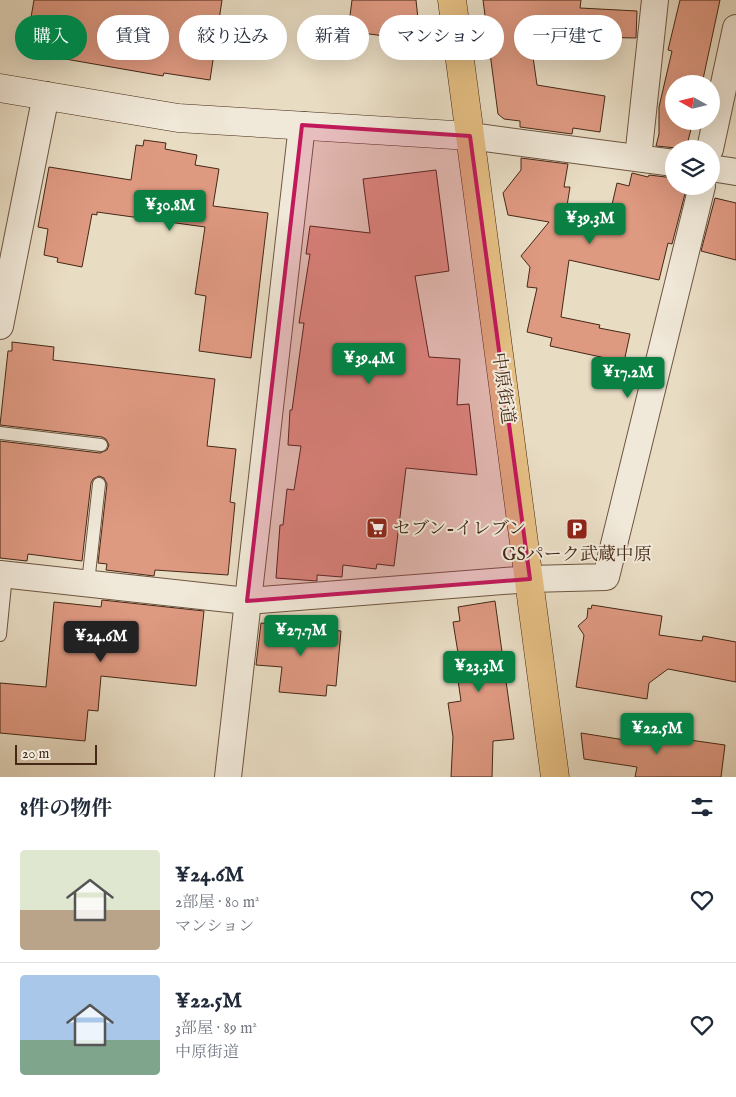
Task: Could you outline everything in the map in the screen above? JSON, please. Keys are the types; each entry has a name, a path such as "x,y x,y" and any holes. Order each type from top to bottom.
{"main road":[{"name":"中原街道","path":"452,0 556,777"}],"street":[{"path":"638,158 655,0"},
{"path":"712,140 736,28"},
{"path":"0,88 178,118 470,136 665,162"},
{"path":"0,326 46,95"},
{"path":"228,777 302,125"},
{"path":"720,169 736,172"},
{"path":"3,575 247,601 530,579 606,577 700,195"}],"lane":[{"path":"0,433 101,445"},
{"path":"88,583 100,484"},
{"path":"0,635 3,575"}],"highlighted area":[{"path":"302,125 470,136 530,579 247,601"}],"building":[{"path":"34,0 222,0 220,15 179,15 179,60 213,60 210,80 164,73 163,76 71,60 87,60 87,15 31,15"},
{"path":"352,0 416,0 418,15 379,15 379,35 369,34 369,15 350,15"},
{"path":"483,0 581,0 580,8 637,11 636,38 622,38 622,15 514,15 514,60 533,60 537,85 605,96 600,132 573,128 572,134 520,127 520,121 504,119 498,114 491,60 504,60 504,15 485,15"},
{"path":"680,0 720,0 704,75 666,75 672,51 668,50"},
{"path":"665,81 665,130 691,130 688,140 665,140 665,147 656,146 659,134 659,107"},
{"path":"144,140 166,143 165,149 197,155 195,165 219,169 213,206 268,213 251,358 199,351 206,296 195,294 205,227 97,212 97,215 92,214 82,267 57,262 58,258 44,255 48,229 38,227 49,167 131,180 136,145 143,146"},
{"path":"521,158 568,164 564,187 570,187 567,206 611,209 617,183 629,186 632,173 648,177 649,175 665,177 665,195 685,195 672,244 668,243 659,280 569,260 561,317 600,325 599,328 630,334 624,362 550,346 552,338 527,332 537,288 527,287 530,267 521,256 549,222 508,215 503,193 521,170"},
{"path":"436,170 449,271 415,276 429,357 460,359 457,405 469,404 477,475 406,468 394,566 377,564 376,569 343,565 342,577 317,575 317,581 276,578 280,525 283,525 287,489 294,490 301,446 288,445 290,410 292,410 304,323 299,323 310,254 306,254 310,226 370,233 363,179"},
{"path":"715,198 736,203 736,260 701,251"},
{"path":"12,342 54,347 53,360 215,379 207,446 236,449 230,502 235,503 228,575 155,570 154,576 106,570 107,564 98,563 107,484 104,478 99,476 93,479 91,483 82,561 28,554 27,561 0,558 0,441 100,453 107,450 109,445 106,439 102,437 0,425 8,351 12,351"},
{"path":"102,600 204,611 196,686 101,676 98,711 88,710 85,741 0,733 0,683 46,687 54,602 101,607"},
{"path":"495,601 514,739 493,741 492,777 451,777 453,737 448,703 461,701 455,660 459,659 453,622 460,621 458,607"},
{"path":"592,605 662,616 659,635 702,641 703,636 736,642 736,682 668,669 649,683 647,699 576,687 584,635 578,626 587,618 588,608 591,609"},
{"path":"261,623 341,631 336,686 327,685 326,696 279,692 282,667 256,665"},
{"path":"626,731 725,745 721,777 635,777 637,767 584,759 581,733 625,740"}],"place":[{"name":"セブン-イレブン","path":"377,528"},
{"name":"GSパーク武蔵中原","path":"577,529"}]}
